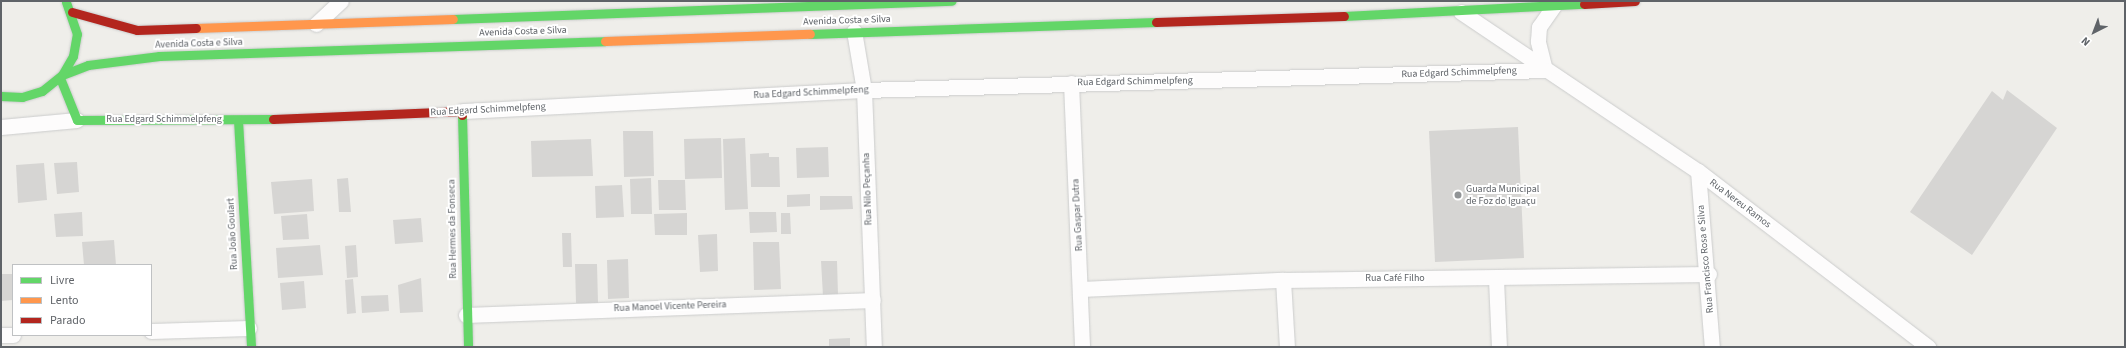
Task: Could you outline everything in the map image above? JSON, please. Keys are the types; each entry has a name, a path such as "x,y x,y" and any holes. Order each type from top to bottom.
{"main road":[{"name":"Avenida Costa e Silva","path":"61,77 73,56 77,34 72,12 66,1"},
{"name":"Avenida Costa e Silva","path":"72,12 137,30 316,24 630,7 952,1"},
{"name":"Avenida Costa e Silva","path":"1,96 22,97 42,91 61,77 88,65 159,56 854,31 1461,12 1555,4 1635,1"},
{"path":"61,77 77,120"},
{"name":"Rua Edgard Schimmelpfeng","path":"77,120 238,120 462,111"},
{"name":"Rua Hermes da Fonseca","path":"462,111 468,347"},
{"name":"Rua João Goulart","path":"238,120 251,347"}],"street":[{"path":"316,24 341,1"},
{"path":"1545,70 1538,41 1539,27 1555,4"},
{"name":"Rua Nereu Ramos","path":"1461,12 1545,70 1698,171 1928,347"},
{"name":"Rua Nilo Peçanha","path":"854,31 864,90 874,347"},
{"name":"Rua Edgard Schimmelpfeng","path":"462,111 864,90 1545,70"},
{"name":"Rua Gaspar Dutra","path":"1071,83 1081,289 1082,347"},
{"name":"Rua Edgard Schimmelpfeng","path":"1,127 77,120"},
{"name":"Rua Francisco Rosa e Silva","path":"1698,171 1709,274 1712,347"},
{"name":"Rua Café Filho","path":"1081,289 1283,280 1496,279 1709,274"},
{"path":"1496,279 1499,347"},
{"path":"1283,280 1287,347"},
{"name":"Rua Manoel Vicente Pereira","path":"466,315 873,300"},
{"path":"152,330 249,328"},
{"path":"1,335 12,335"}],"building":[{"path":"2007,90 2057,128 1972,255 1910,212 1992,91 2003,100"},
{"path":"1518,127 1524,258 1435,262 1429,131"},
{"path":"623,131 653,131 654,176 624,177"},
{"path":"721,138 722,178 685,179 684,139"},
{"path":"745,138 748,209 725,210 723,139"},
{"path":"591,139 593,176 532,177 531,141"},
{"path":"828,147 829,177 797,178 796,148"},
{"path":"769,153 769,157 779,157 780,187 751,187 750,154"},
{"path":"77,162 79,192 57,194 54,163"},
{"path":"44,163 47,200 18,203 16,165"},
{"path":"348,178 351,212 339,212 337,179"},
{"path":"651,178 652,214 631,214 630,179"},
{"path":"312,179 314,211 274,214 271,182"},
{"path":"658,180 685,180 686,210 659,210"},
{"path":"622,185 624,217 596,218 595,186"},
{"path":"810,194 810,206 787,207 787,195"},
{"path":"820,196 852,196 853,209 820,210"},
{"path":"82,212 83,236 56,237 54,214"},
{"path":"749,212 776,212 777,232 750,233"},
{"path":"687,213 687,235 655,235 654,214"},
{"path":"781,213 790,213 791,234 781,234"},
{"path":"307,214 309,239 283,240 281,216"},
{"path":"421,218 423,242 395,244 393,220"},
{"path":"562,233 571,233 572,267 563,267"},
{"path":"717,234 718,271 700,272 698,235"},
{"path":"114,240 116,264 84,264 82,242"},
{"path":"753,242 779,242 781,289 754,290"},
{"path":"320,245 323,275 278,278 276,248"},
{"path":"356,245 358,277 347,278 345,246"},
{"path":"628,259 629,298 608,299 607,260"},
{"path":"821,261 837,261 838,295 823,296"},
{"path":"575,264 597,264 598,303 576,303"},
{"path":"1,274 12,274 12,300 1,301"},
{"path":"421,278 423,312 400,313 398,285"},
{"path":"353,279 356,313 347,314 345,280"},
{"path":"304,281 306,308 282,310 280,283"},
{"path":"388,295 389,311 362,313 361,296"},
{"path":"850,338 850,347 829,347 829,339"}],"traffic: fast":[{"path":"453,19 952,1"},
{"path":"1,96 22,97 42,91 62,75 73,56 77,34 66,2"},
{"path":"1344,16 1584,4"},
{"path":"810,34 1156,22"},
{"path":"62,75 88,65 159,56 605,41"},
{"path":"60,78 77,120 273,119"},
{"path":"462,115 468,347"},
{"path":"238,120 251,347"}],"traffic: slow":[{"path":"196,28 453,19"},
{"path":"605,41 810,34"}],"traffic: jam":[{"path":"1584,4 1635,1"},
{"path":"72,12 137,30 196,28"},
{"path":"1156,22 1344,16"},
{"path":"273,119 462,111 462,115"}],"place":[{"name":"Guarda Municipal de Foz do Iguaçu","path":"1458,195"}]}
